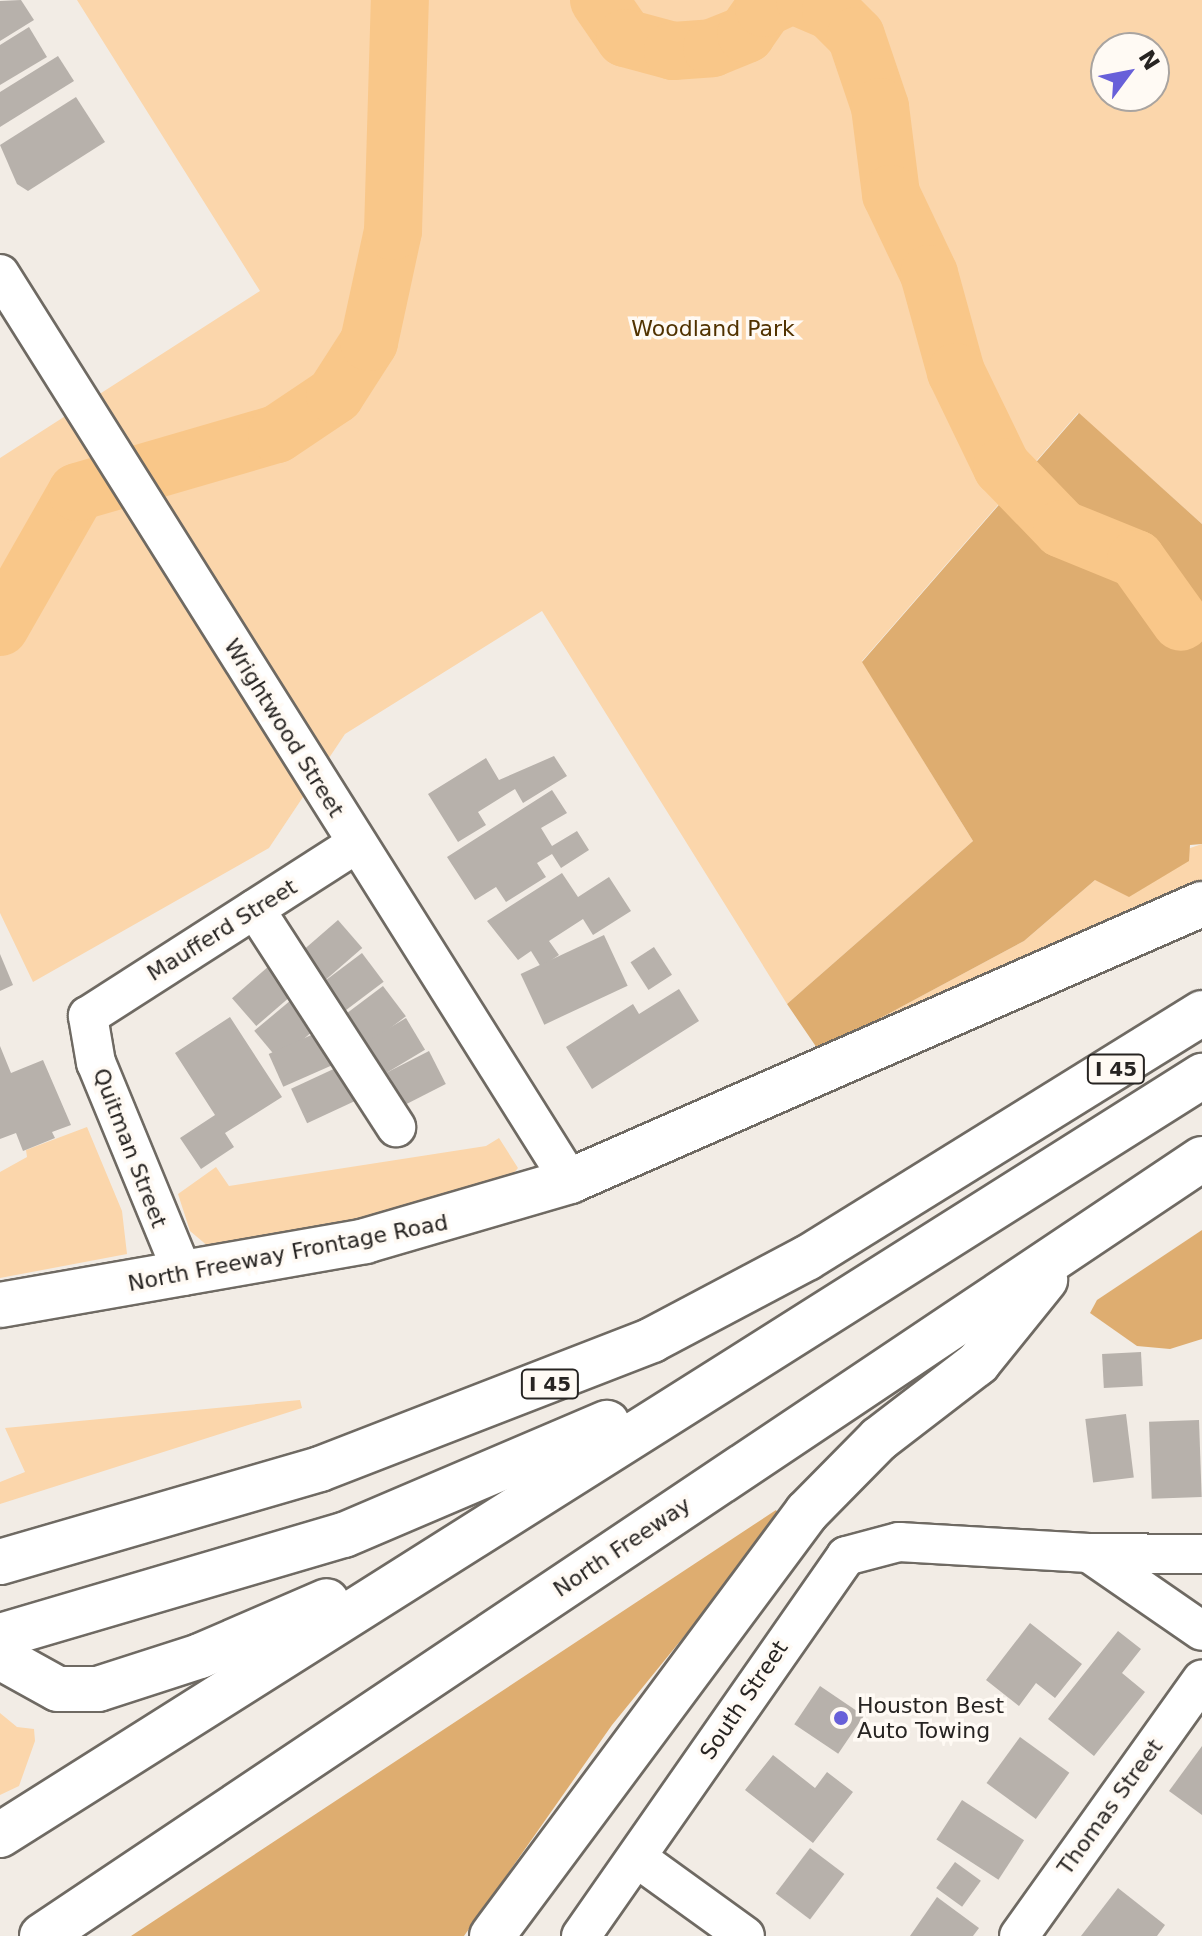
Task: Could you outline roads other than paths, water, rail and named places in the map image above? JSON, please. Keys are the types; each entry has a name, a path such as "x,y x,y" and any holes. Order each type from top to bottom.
{"main road":[{"name":"North Freeway Frontage Road","path":"0,1305 184,1276 455,1220 570,1181 1202,904"},
{"name":"I 45","path":"15,1558 320,1469 652,1340 807,1258 1202,1013"},
{"path":"0,1835 101,1767 423,1564 958,1236 1202,1076"},
{"name":"North Freeway","path":"42,1936 1202,1159"},
{"path":"0,1636 84,1614 344,1535 515,1466 761,1346 958,1236"},
{"path":"492,1936 807,1512 879,1439 978,1363 1072,1246"},
{"path":"0,1657 58,1689 98,1689 200,1656 423,1564"},
{"path":"0,1817 101,1767"}],"street":[{"name":"Wrightwood Street","path":"0,274 570,1181"},
{"name":"Maufferd Street","path":"88,1016 356,844"},
{"path":"255,909 396,1127"},
{"name":"Quitman Street","path":"88,1016 96,1063 184,1276"},
{"name":"South Street","path":"581,1936 846,1556 883,1543 1089,1553 1202,1554"},
{"path":"1089,1553 1202,1631"},
{"name":"Thomas Street","path":"1019,1936 1202,1679"},
{"path":"637,1858 745,1936"}],"waterway":[{"path":"0,627 77,492 277,434 335,395 369,342 393,231 400,0"},
{"path":"599,0 625,38 673,51 712,48 746,34 764,8 781,0"},
{"path":"805,0 831,11 856,36 880,107 891,194 929,274 956,372 1002,467 1062,529 1136,559 1181,622"}],"place":[{"name":"Houston Best Auto Towing","path":"841,1718"}],"park label":[{"name":"Woodland Park","path":"713,329"}]}
